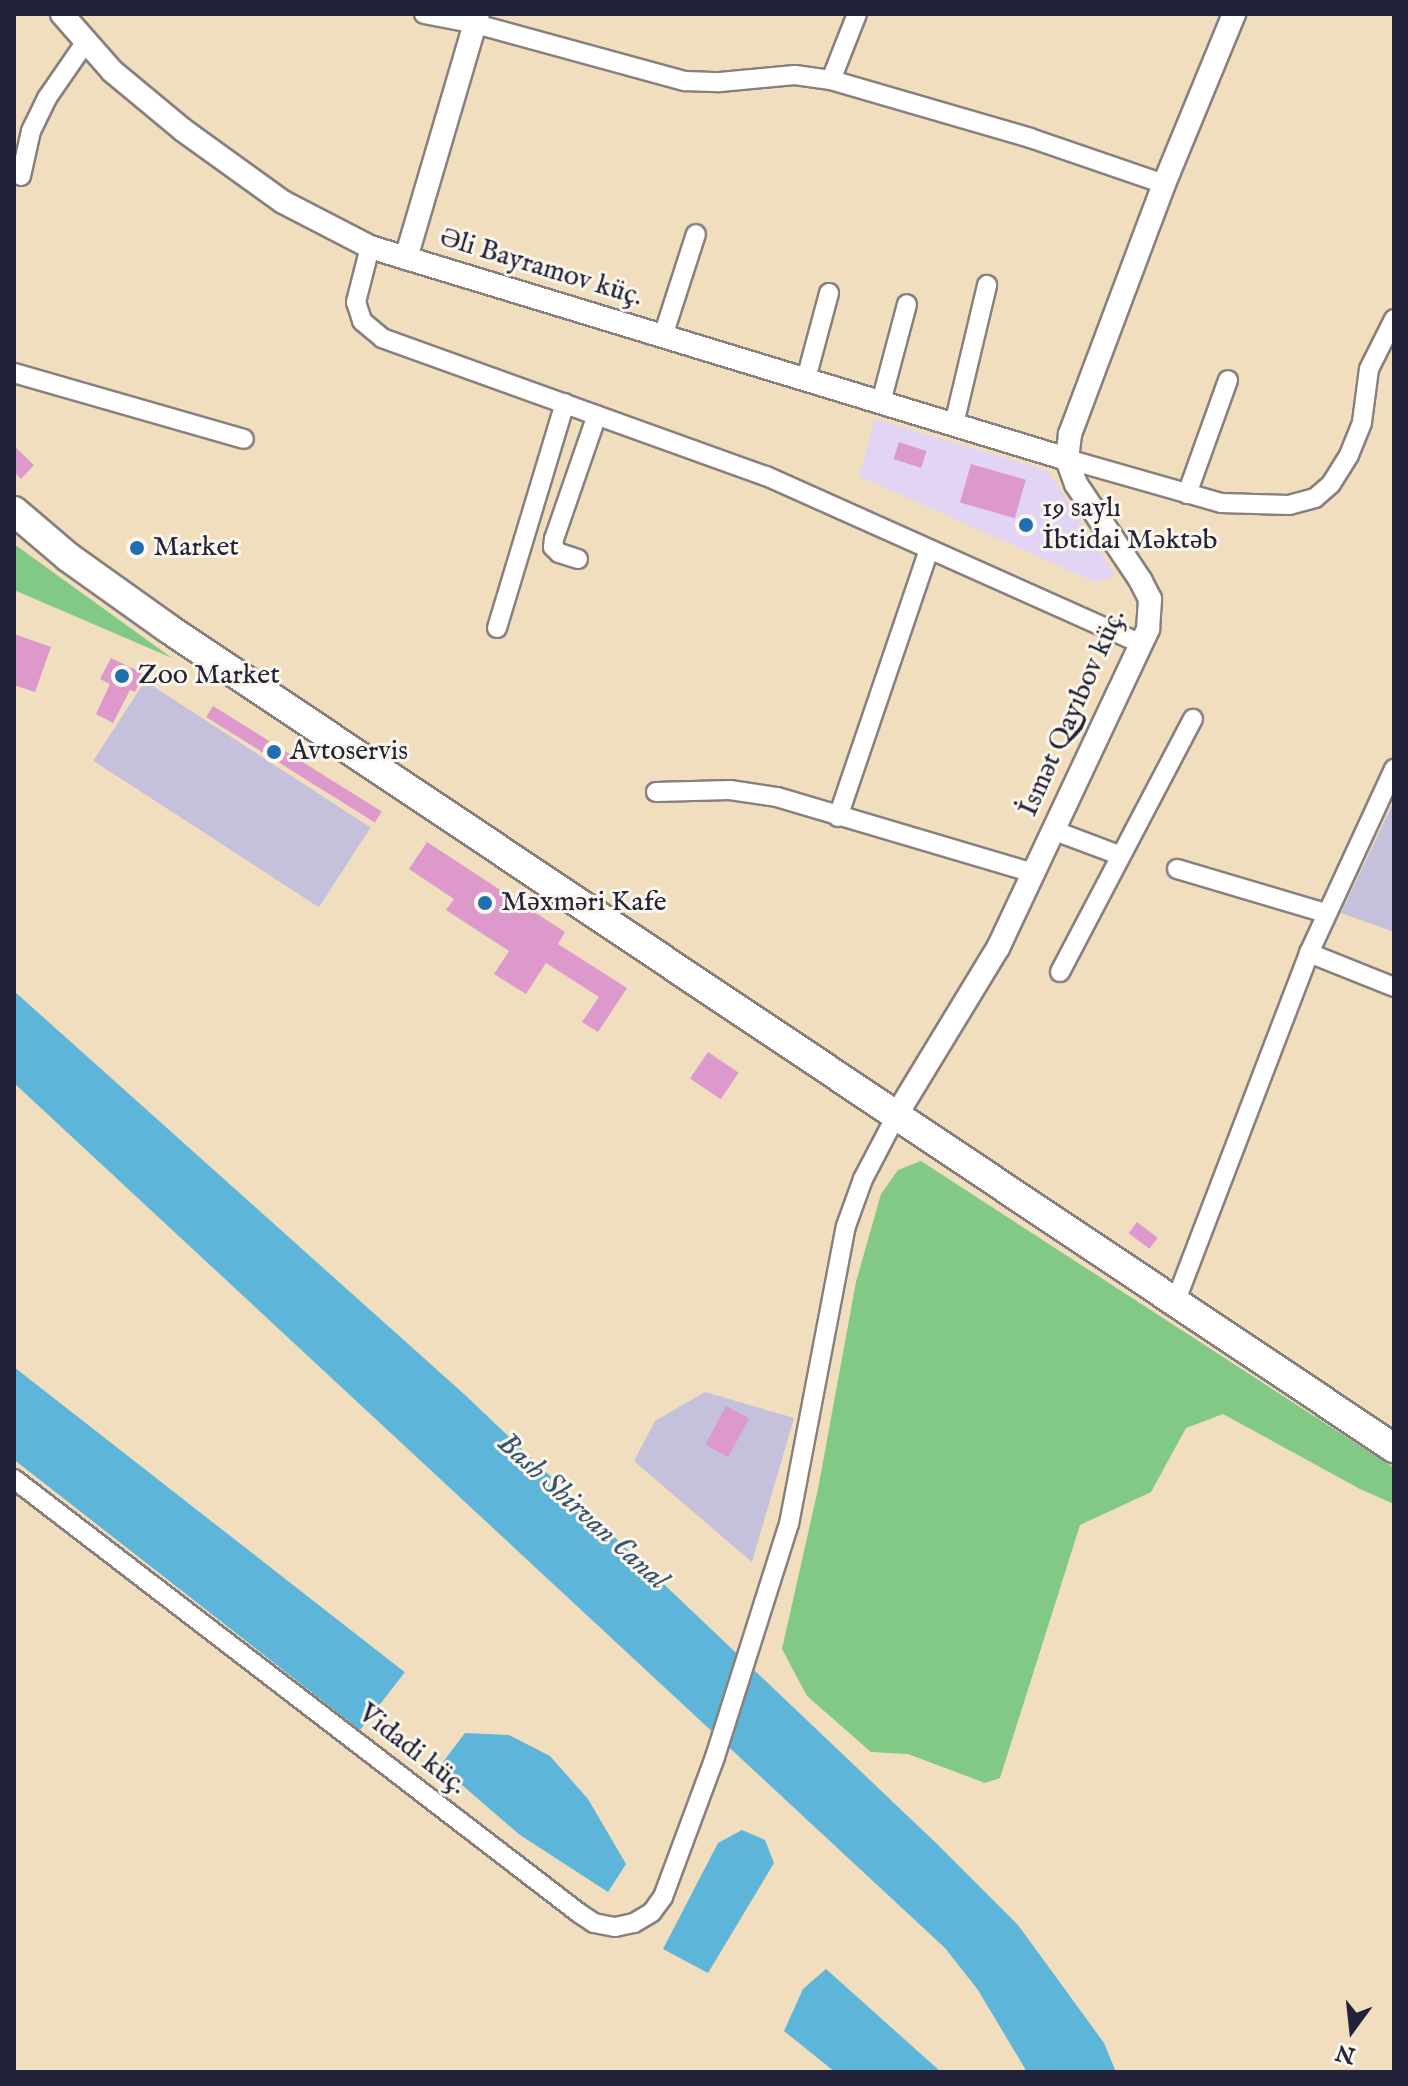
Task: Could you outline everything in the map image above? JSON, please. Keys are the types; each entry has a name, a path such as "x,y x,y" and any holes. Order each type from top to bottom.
{"main road":[{"path":"14,511 68,557 169,629 1394,1448"}],"street":[{"name":"Əli Bayramov küç.","path":"62,14 85,43 145,100 240,173 305,215 370,247 1067,459"},
{"path":"424,14 477,19 685,81 720,82 795,75 831,80 1030,138 1164,184"},
{"path":"831,80 857,14"},
{"path":"1234,14 1164,184 1081,403 1067,459 1221,503 1289,505 1315,498 1331,484 1349,455 1362,422 1369,369 1394,319"},
{"path":"406,258 477,19"},
{"path":"21,176 31,131 47,98 85,43"},
{"path":"663,336 696,234"},
{"path":"370,247 356,302 362,321 382,338 766,476 1142,644"},
{"path":"954,424 987,285"},
{"path":"806,379 829,293"},
{"path":"881,402 907,304"},
{"path":"14,373 244,439"},
{"path":"1187,494 1228,380"},
{"path":"497,628 565,403"},
{"path":"578,559 559,553 553,547 554,539 597,415"},
{"name":"İsmət Qayıbov küç.","path":"897,1114 974,990 1055,831 1142,644 1151,616 1150,599 1076,484 1067,459"},
{"path":"838,817 929,550"},
{"path":"1060,972 1193,719"},
{"path":"1176,1300 1309,953 1394,769"},
{"path":"656,792 730,790 777,797 1033,873"},
{"path":"1055,831 1119,855"},
{"path":"1177,869 1326,913"},
{"path":"1309,953 1394,987"},
{"name":"Vidadi küç.","path":"14,1479 594,1923 615,1927 634,1923 652,1912 675,1869 715,1757 799,1481 846,1226 863,1179 897,1114"}],"shaded area":[{"name":"19 saylı İbtidai Məktəb","path":"875,419 1048,471 1115,575 1095,582 859,476"},
{"path":"145,681 371,828 319,907 93,761"},
{"path":"1394,801 1394,932 1341,913"},
{"path":"705,1392 794,1418 752,1562 634,1461 655,1421"}],"green space":[{"path":"14,544 172,658 14,590"},
{"path":"921,1161 1394,1468 1394,1504 1360,1489 1223,1414 1186,1428 1151,1492 1080,1525 1000,1778 985,1783 908,1754 871,1752 807,1696 782,1649 818,1489 856,1282 881,1194 898,1170"}],"water":[{"name":"Bash Shirvan Canal","path":"14,991 464,1394 936,1843 1018,1925 1104,2043 1116,2072 1027,2072 978,1990 945,1948 14,1083"},
{"path":"14,1367 405,1672 360,1730 14,1460"},
{"path":"465,1733 509,1735 550,1756 588,1799 626,1864 608,1892 520,1835 440,1766"},
{"path":"742,1830 765,1840 774,1863 708,1973 663,1949 718,1843"},
{"path":"826,1969 941,2072 835,2072 784,2031 803,1989"}],"building":[{"path":"899,442 927,451 921,468 893,459"},
{"path":"14,446 34,465 21,479 14,472"},
{"path":"971,464 1026,480 1015,518 960,502"},
{"path":"14,634 51,647 35,692 14,685"},
{"path":"111,658 144,674 135,692 130,690 113,723 96,714 110,684 100,679"},
{"path":"213,706 382,811 375,822 206,717"},
{"path":"427,842 565,932 558,944 627,988 598,1032 582,1022 599,997 546,963 526,994 494,974 509,951 446,910 454,899 409,869"},
{"path":"708,1052 739,1073 721,1099 690,1079"},
{"path":"1137,1222 1158,1238 1149,1249 1129,1233"},
{"path":"726,1406 749,1418 728,1457 705,1445"}],"place":[{"name":"19 saylı İbtidai Məktəb","path":"1026,525"},
{"name":"Market","path":"137,548"},
{"name":"Zoo Market","path":"122,676"},
{"name":"Avtoservis","path":"274,752"},
{"name":"Məxməri Kafe","path":"485,903"}]}
